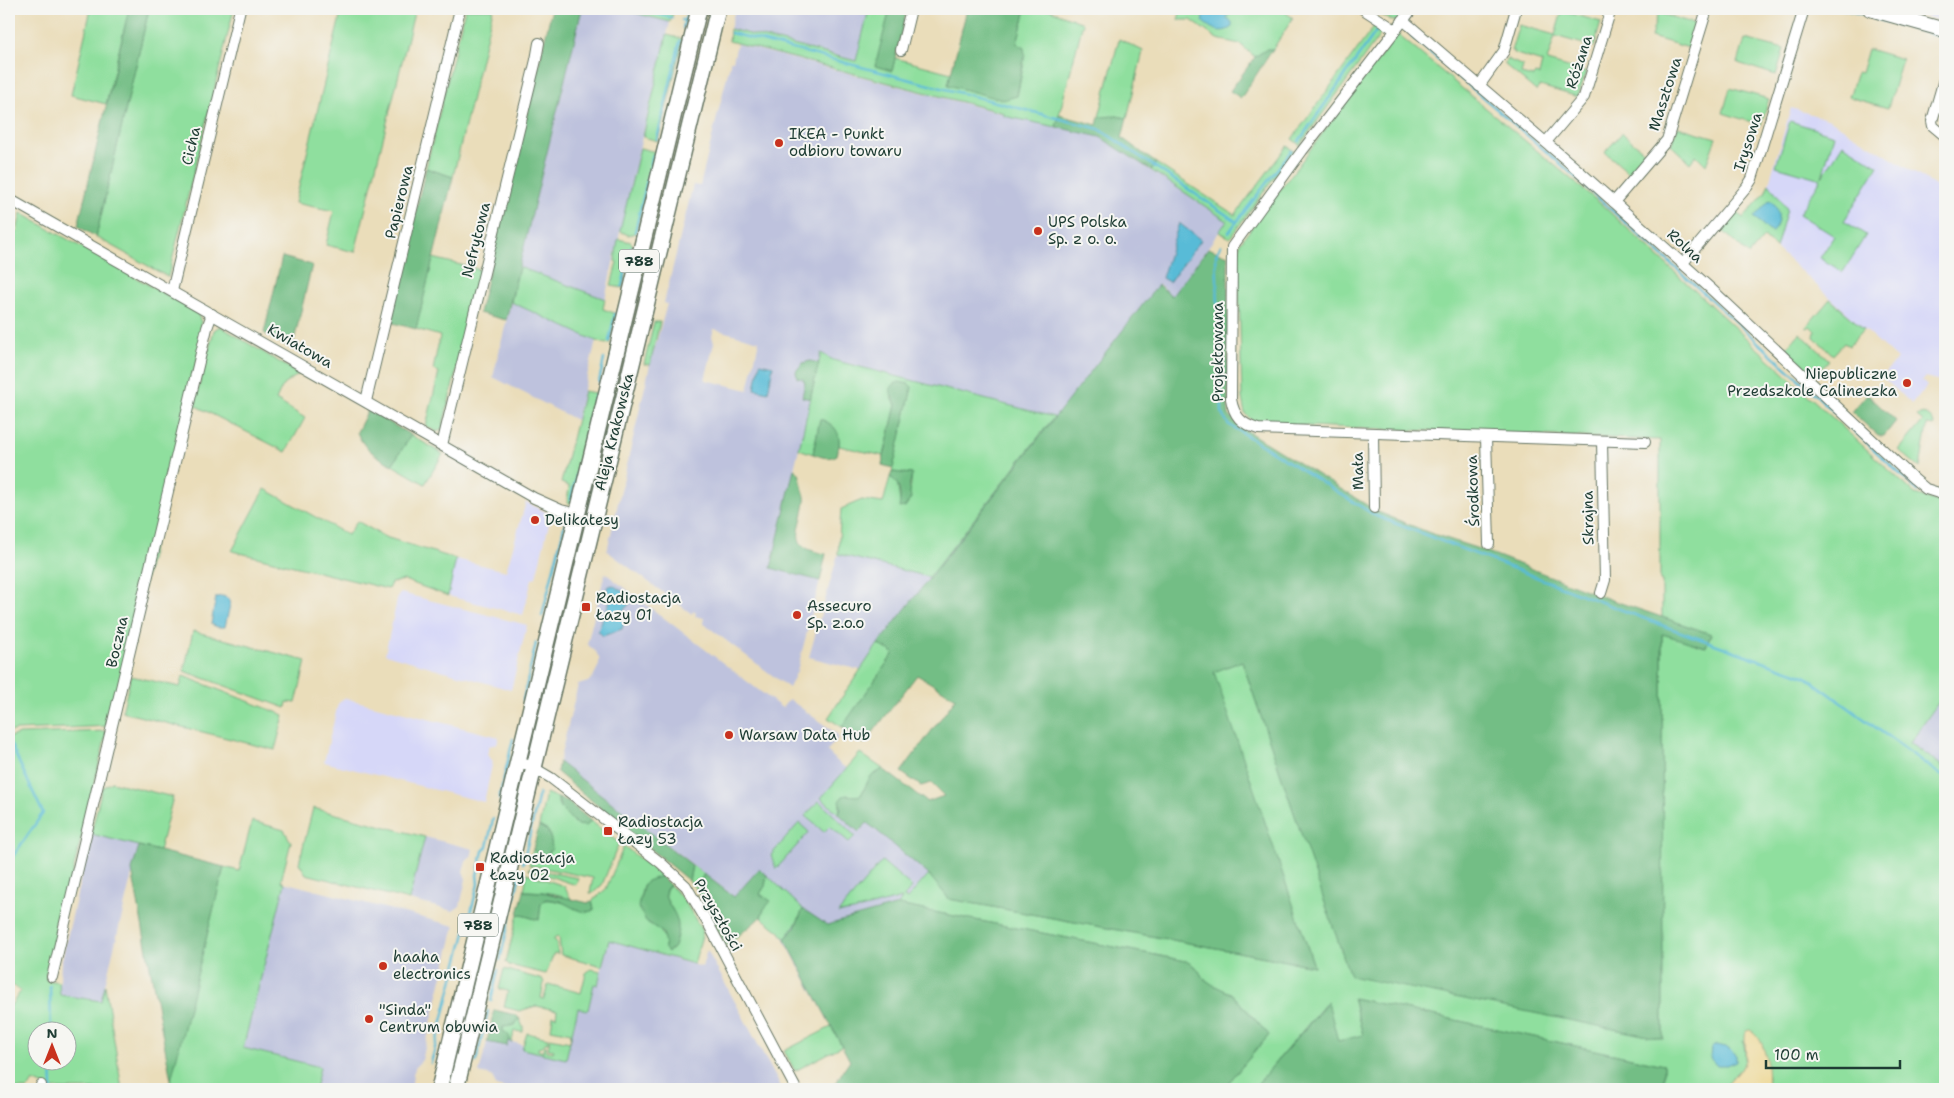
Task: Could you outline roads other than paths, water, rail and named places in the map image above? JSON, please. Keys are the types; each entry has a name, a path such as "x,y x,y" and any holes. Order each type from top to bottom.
{"main road":[{"name":"Aleja Krakowska","path":"438,1089 700,9"},
{"name":"Aleja Krakowska","path":"456,1089 718,9"}],"street":[{"name":"Cicha","path":"172,291 240,9"},
{"name":"Papierowa","path":"366,402 460,9"},
{"path":"901,50 911,9"},
{"path":"1364,9 1394,30"},
{"name":"Projektowana","path":"1412,9 1394,30 1234,243 1232,253 1231,399 1236,416 1248,426 1258,429 1646,442"},
{"path":"1479,86 1504,51 1516,9"},
{"name":"Różana","path":"1546,142 1584,97 1611,9"},
{"name":"Masztowa","path":"1614,202 1667,140 1707,9"},
{"name":"Irysowa","path":"1682,264 1748,187 1752,179 1804,9"},
{"path":"1870,9 1945,30"},
{"name":"Rolna","path":"1402,20 1614,202 1914,479 1926,489 1945,495"},
{"name":"Nefrytowa","path":"442,445 539,43"},
{"path":"1945,76 1932,121 1933,126 1945,136"},
{"name":"Kwiatowa","path":"9,199 534,498 561,510 578,514"},
{"name":"Boczna","path":"52,977 207,328 212,314"},
{"name":"Mała","path":"1373,433 1374,508"},
{"name":"Środkowa","path":"1486,437 1489,544"},
{"name":"Skrajna","path":"1601,593 1605,580 1602,441"},
{"name":"Przyszłości","path":"518,761 551,778 634,841 686,886 709,925 796,1089"}],"water":[{"path":"1202,9 1237,9 1226,17 1232,22 1232,27 1220,31 1213,29 1203,22"},
{"path":"1770,200 1776,207 1778,216 1777,224 1772,232 1754,217"},
{"path":"1179,223 1201,240 1169,282 1162,278"},
{"path":"760,363 773,366 768,392 755,389"},
{"path":"613,585 629,596 631,602 621,613 624,621 622,629 603,636 598,631 610,601 607,587"},
{"path":"223,596 229,599 230,605 225,627 217,627 211,624 216,597"},
{"path":"1716,1045 1726,1047 1736,1055 1736,1061 1724,1066 1717,1066 1710,1058 1711,1048"}],"waterway":[{"path":"638,9 672,18"},
{"path":"1843,9 1861,14"},
{"path":"683,28 686,15"},
{"path":"1873,18 1945,38"},
{"path":"682,20 687,21"},
{"path":"1299,141 1379,27"},
{"path":"731,33 1099,129 1237,222"},
{"path":"1411,36 1562,165 1813,392 1918,491"},
{"path":"657,139 680,41"},
{"path":"1229,232 1291,151"},
{"path":"635,232 653,155"},
{"path":"1221,245 1216,255 1222,412 1228,424 1376,516 1664,626 1805,676 1945,778"},
{"path":"622,286 631,247"},
{"path":"609,341 615,314"},
{"path":"599,382 604,359"},
{"path":"571,499 595,396"},
{"path":"542,616 565,523"},
{"path":"523,700 536,643"},
{"path":"499,799 513,739"},
{"path":"9,741 43,813 9,862"},
{"path":"523,863 539,794"},
{"path":"470,916 478,884 477,875 483,851 487,847 493,819"},
{"path":"500,960 520,874"},
{"path":"431,1063 466,929"},
{"path":"491,1001 498,970"},
{"path":"50,986 51,1020"},
{"path":"476,1062 488,1011"},
{"path":"51,1070 52,1089"}],"place":[{"name":"IKEA - Punkt odbioru towaru","path":"779,143"},
{"name":"UPS Polska Sp. z o. o.","path":"1038,231"},
{"name":"Niepubliczne Przedszkole Calineczka","path":"1907,383"},
{"name":"Delikatesy","path":"535,520"},
{"name":"Radiostacja Łazy 01","path":"586,607"},
{"name":"Assecuro Sp. z.o.o","path":"797,615"},
{"name":"Warsaw Data Hub","path":"729,735"},
{"name":"Radiostacja Łazy 53","path":"608,831"},
{"name":"Radiostacja Łazy 02","path":"480,867"},
{"name":"haaha electronics","path":"383,966"},
{"name":"\"Sinda\" Centrum obuwia","path":"369,1019"}]}
